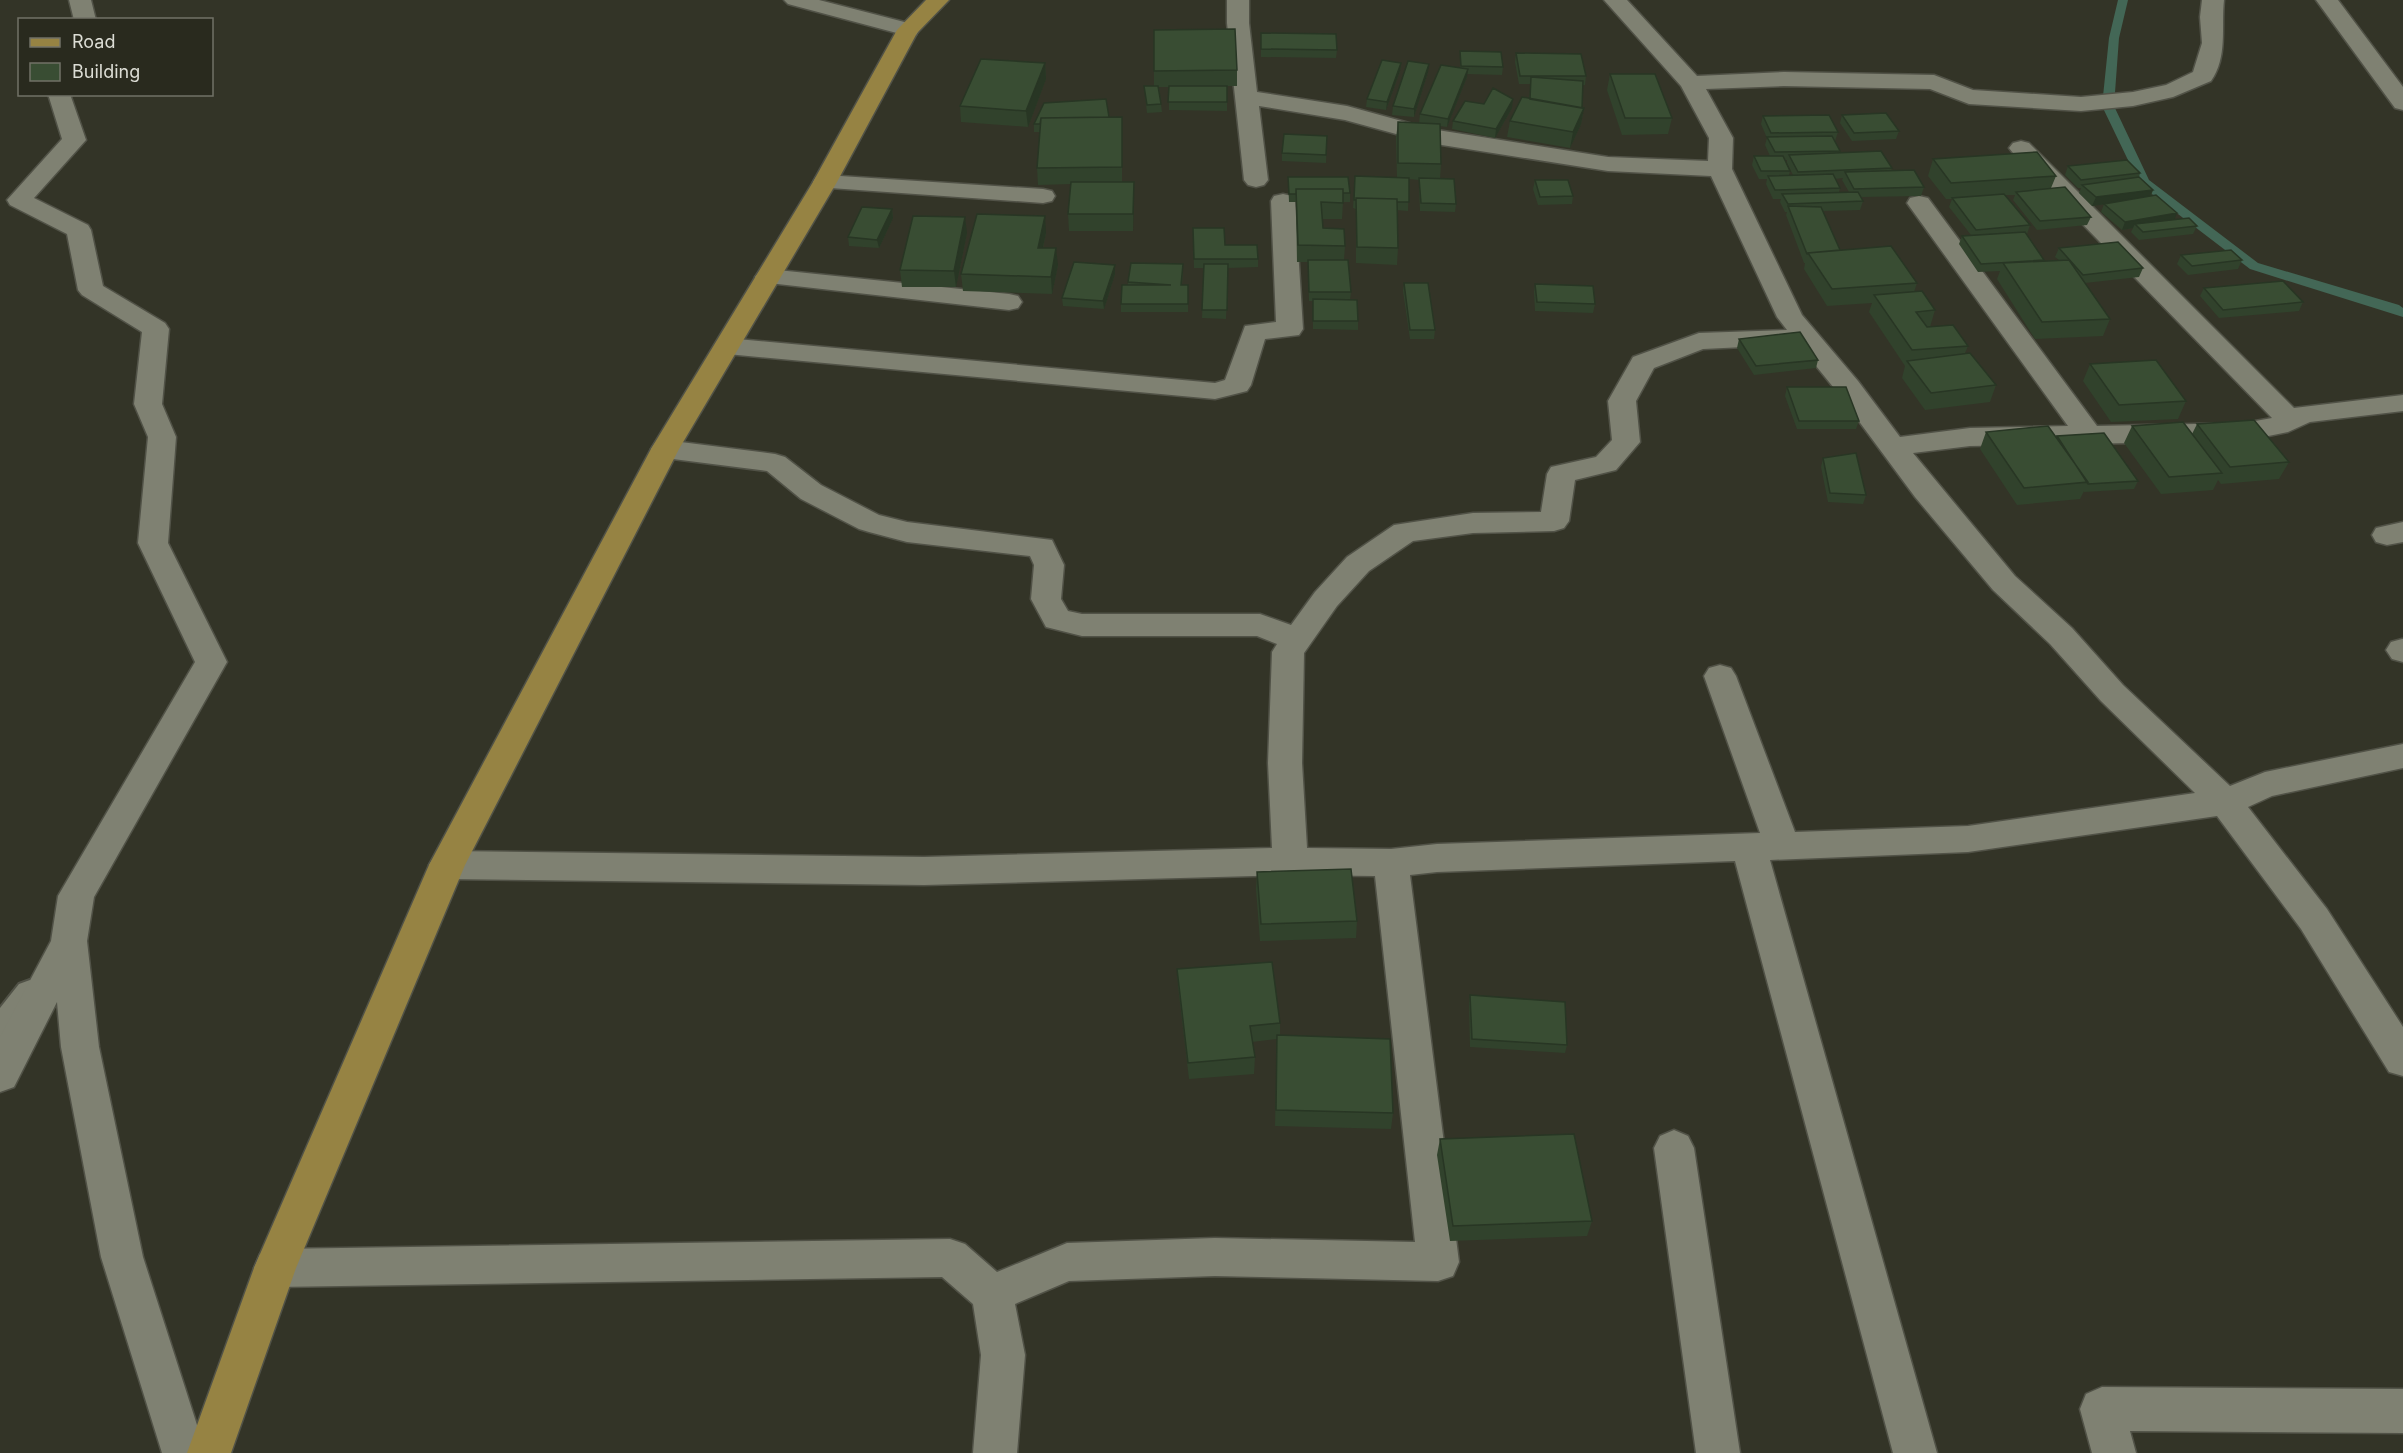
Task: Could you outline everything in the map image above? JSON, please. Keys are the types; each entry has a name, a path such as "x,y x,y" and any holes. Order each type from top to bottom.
{"main road":[{"path":"209,1453 275,1268 447,865 665,449 825,182 908,30 938,0"}],"street":[{"path":"80,0 84,18"},
{"path":"795,0 908,30"},
{"path":"1238,0 1238,23 1256,180"},
{"path":"1615,0 1691,83 1720,138 1720,170 1790,317 1848,387 1925,490 2004,583 2061,636 2112,693 2225,802 2314,919 2403,1060"},
{"path":"1691,83 1784,79 1934,82 1969,96 2014,101 2081,104 2133,99 2173,90 2203,76 2213,44 2211,17 2213,0"},
{"path":"2327,0 2403,103"},
{"path":"60,96 74,140 19,200 80,230 91,290 156,329 148,404 162,437 153,543 211,662 76,896 69,941 80,1047 122,1257 184,1453"},
{"path":"1247,97 1347,113 1429,136 1608,164 1720,170"},
{"path":"2021,148 2290,420"},
{"path":"825,182 1043,196"},
{"path":"727,346 1215,392 1237,385 1254,332 1290,329 1283,201"},
{"path":"1919,203 2089,435"},
{"path":"768,278 1009,302"},
{"path":"1290,861 1285,763 1288,652 1326,599 1358,564 1405,532 1473,523 1554,521 1561,474 1606,464 1626,442 1622,400 1643,363 1699,341 1807,336"},
{"path":"1893,447 1970,437 2244,432 2278,426 2304,414 2403,403"},
{"path":"665,449 775,464 811,492 869,522 897,530 977,542 1041,547 1049,565 1046,599 1057,618 1082,625 1260,625 1297,640"},
{"path":"1720,676 1766,847 1915,1453"},
{"path":"447,865 924,871 1290,861 1391,863 1437,858 1968,839 2225,802 2265,785 2403,756"},
{"path":"992,1294 1066,1262 1215,1257 1438,1262 1391,863"},
{"path":"0,1075 69,941"},
{"path":"1674,1148 1718,1453"},
{"path":"275,1268 950,1258 992,1294 1003,1354 995,1453"},
{"path":"2114,1453 2102,1409 2403,1411"}],"lane":[{"path":"0,1034 69,941"}],"building":[{"path":"1235,29 1237,70 1154,71 1154,30"},
{"path":"1261,33 1336,34 1337,50 1261,49"},
{"path":"1460,51 1501,52 1503,67 1461,66"},
{"path":"1516,53 1581,54 1586,76 1520,76"},
{"path":"981,59 1045,63 1026,111 960,106"},
{"path":"1382,60 1401,63 1387,102 1367,99"},
{"path":"1408,61 1429,64 1414,109 1393,106"},
{"path":"1441,65 1468,69 1448,119 1420,114"},
{"path":"1610,74 1655,74 1672,118 1625,118"},
{"path":"1531,77 1583,81 1582,108 1530,99"},
{"path":"1144,86 1158,86 1161,104 1147,105"},
{"path":"1169,86 1227,86 1227,102 1168,102"},
{"path":"1493,88 1513,99 1496,129 1453,121 1465,101 1484,104"},
{"path":"1522,97 1584,108 1573,132 1510,121"},
{"path":"1106,99 1109,117 1041,118 1040,124 1034,124 1044,103"},
{"path":"1886,113 1899,131 1854,133 1842,115"},
{"path":"1829,115 1838,132 1771,133 1763,116"},
{"path":"1122,117 1122,167 1037,168 1041,118"},
{"path":"1398,122 1440,124 1441,164 1398,163"},
{"path":"1284,134 1327,136 1326,155 1282,153"},
{"path":"1832,136 1840,151 1775,152 1767,137"},
{"path":"1881,151 1892,168 1798,172 1789,155"},
{"path":"2037,152 2056,176 1951,183 1933,159"},
{"path":"1754,156 1783,156 1790,171 1761,171"},
{"path":"2127,160 2140,173 2081,180 2068,166"},
{"path":"1914,170 1924,187 1854,189 1845,172"},
{"path":"1833,174 1840,188 1775,190 1768,176"},
{"path":"1355,176 1409,178 1409,202 1397,202 1397,199 1356,198 1354,200"},
{"path":"1288,177 1348,177 1350,193 1343,193 1343,189 1296,189 1296,194 1289,194"},
{"path":"2139,177 2153,190 2096,197 2082,185"},
{"path":"1419,178 1454,179 1456,204 1421,203"},
{"path":"1535,180 1568,180 1573,196 1540,197"},
{"path":"1071,182 1134,182 1133,214 1068,214"},
{"path":"2065,187 2091,217 2040,221 2016,192"},
{"path":"1296,189 1343,189 1343,203 1321,202 1323,228 1344,229 1345,246 1298,245"},
{"path":"1858,192 1863,201 1788,204 1782,194"},
{"path":"2004,194 2030,225 1976,230 1952,198"},
{"path":"2156,195 2177,213 2125,222 2104,204"},
{"path":"1356,198 1397,199 1398,248 1357,247"},
{"path":"1788,206 1821,207 1840,250 1807,254"},
{"path":"862,207 892,209 877,240 848,237"},
{"path":"977,214 1045,216 1038,248 1056,248 1051,277 961,274"},
{"path":"913,216 965,217 954,271 900,270"},
{"path":"2189,218 2197,226 2143,232 2135,224"},
{"path":"1193,228 1224,228 1225,245 1257,245 1258,259 1194,259"},
{"path":"2025,232 2044,260 1981,264 1962,236"},
{"path":"2118,242 2143,268 2083,275 2059,248"},
{"path":"1891,246 1917,283 1832,289 1808,253"},
{"path":"2231,250 2242,260 2192,266 2181,255"},
{"path":"1308,260 1348,260 1351,292 1309,292"},
{"path":"2069,260 2110,319 2042,322 2003,263"},
{"path":"1074,262 1115,265 1103,301 1062,298"},
{"path":"1131,263 1183,264 1181,285 1188,285 1188,304 1121,304 1122,285 1171,285 1128,282"},
{"path":"1204,264 1228,264 1227,310 1202,310"},
{"path":"2283,281 2303,302 2223,310 2204,288"},
{"path":"1404,283 1428,283 1435,330 1410,330"},
{"path":"1535,284 1593,286 1595,304 1537,302"},
{"path":"1922,291 1935,310 1916,312 1927,327 1953,325 1968,346 1912,350 1874,295"},
{"path":"1313,299 1357,300 1358,321 1313,321"},
{"path":"1800,332 1818,360 1756,366 1739,339"},
{"path":"1970,353 1996,385 1931,393 1907,361"},
{"path":"2156,360 2186,401 2119,405 2090,364"},
{"path":"1787,387 1846,387 1859,421 1799,421"},
{"path":"2254,420 2289,462 2230,467 2197,424"},
{"path":"2183,422 2222,473 2169,477 2132,426"},
{"path":"2048,426 2088,482 2024,488 1986,432"},
{"path":"2104,433 2138,481 2088,484 2057,436"},
{"path":"1856,453 1866,495 1830,493 1823,458"},
{"path":"1351,869 1357,921 1261,924 1257,872"},
{"path":"1272,962 1280,1023 1250,1026 1255,1057 1188,1063 1177,969"},
{"path":"1470,995 1565,1002 1567,1045 1472,1039"},
{"path":"1277,1035 1390,1039 1393,1113 1276,1110"},
{"path":"1574,1134 1592,1221 1453,1226 1440,1139"}],"waterway":[{"path":"2123,0 2114,38 2108,106 2144,182 2254,266 2394,308 2403,313"}]}
